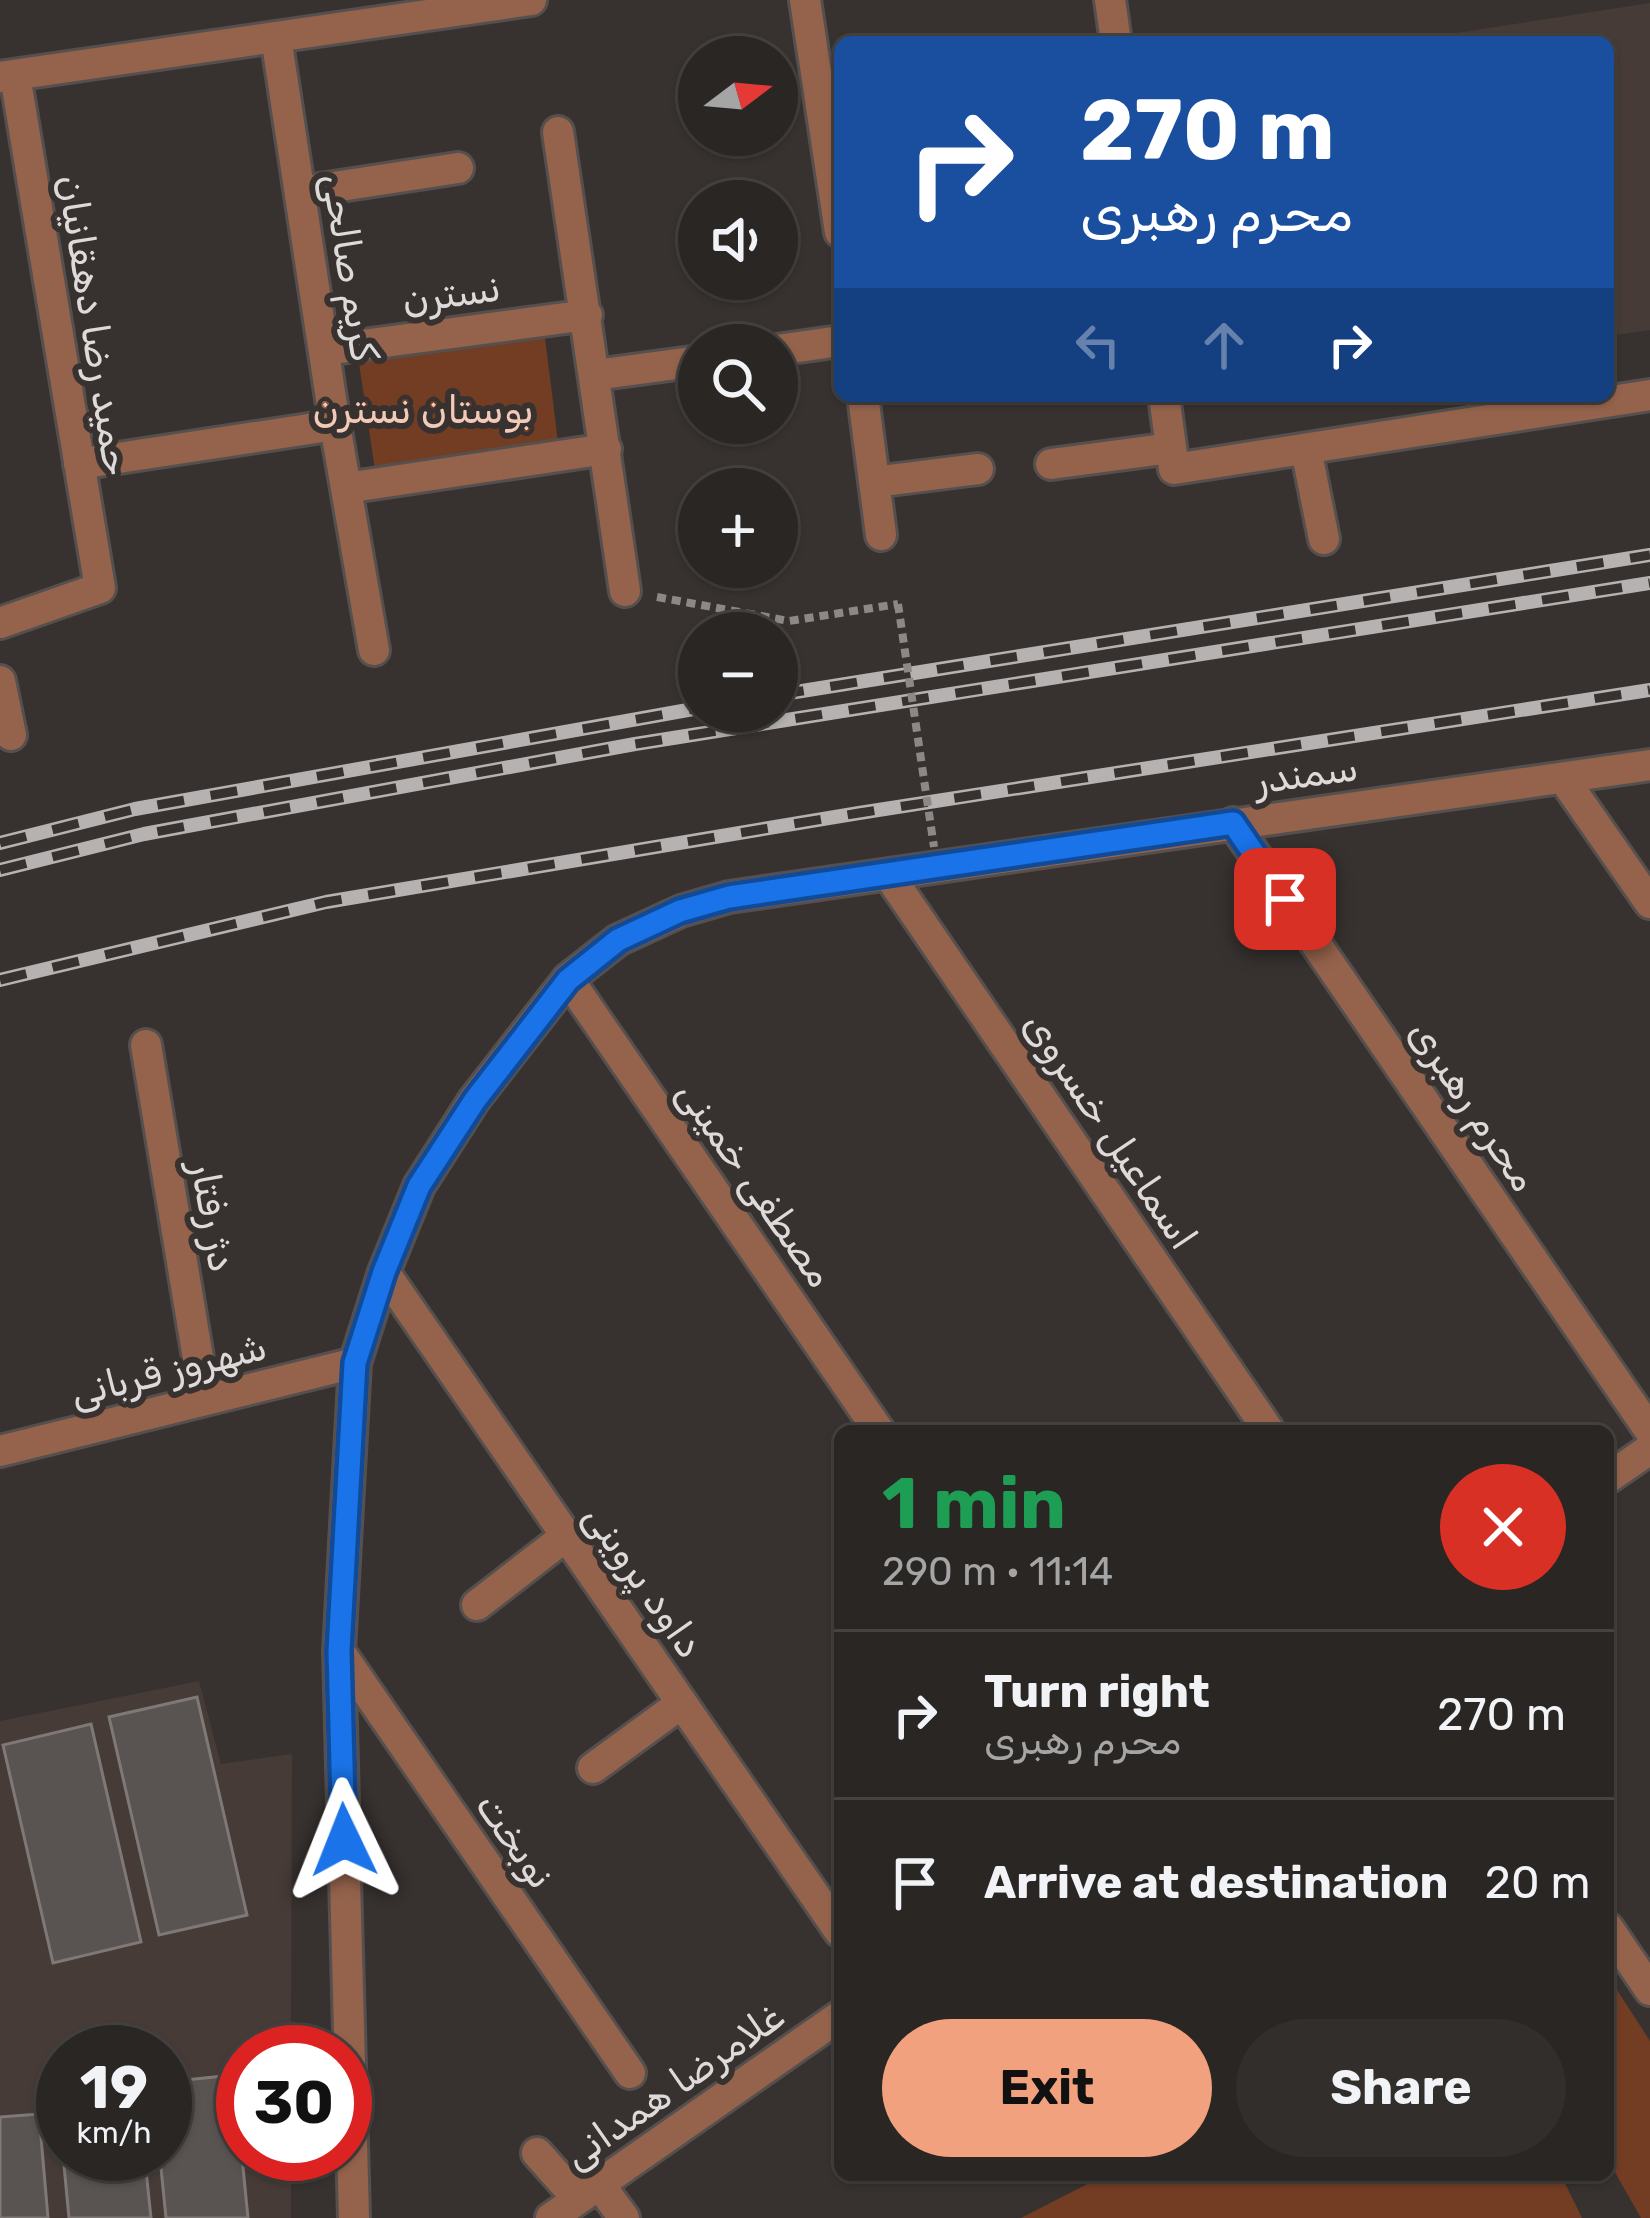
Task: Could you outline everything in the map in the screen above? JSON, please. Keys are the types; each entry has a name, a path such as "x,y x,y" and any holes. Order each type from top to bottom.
{"street":[{"path":"7,76 531,0"},
{"path":"805,0 834,164"},
{"path":"1110,0 1115,36"},
{"name":"کریم صالحی","path":"276,37 334,425 374,650"},
{"name":"حمید رضا دهقانیان","path":"0,623 100,588 7,76"},
{"path":"558,132 625,591"},
{"path":"301,192 458,168"},
{"name":"نسترن","path":"326,350 587,315"},
{"path":"798,347 834,342"},
{"path":"595,375 678,364"},
{"path":"1614,401 1650,395"},
{"path":"864,402 881,535"},
{"path":"1165,402 1173,458"},
{"path":"1051,464 1306,449 1605,402"},
{"path":"79,464 334,425"},
{"path":"346,488 606,449"},
{"path":"1306,449 1324,539"},
{"path":"874,482 978,469"},
{"path":"0,681 10,735"},
{"name":"سمندر","path":"354,2218 339,1651 355,1363 384,1272 419,1186 475,1100 568,980 618,940 680,911 729,897 1650,765"},
{"path":"1563,778 1650,903"},
{"name":"محرم رهبری","path":"1233,823 1650,1431"},
{"name":"اسماعیل خسروی","path":"888,874 1265,1425"},
{"name":"مصطفی خمینی","path":"568,980 875,1425"},
{"name":"دژ رفتار","path":"146,1045 206,1400"},
{"name":"داود پروینی","path":"384,1272 834,1923"},
{"name":"شهروز قربانی","path":"0,1451 355,1363"},
{"path":"1614,1474 1650,1449"},
{"path":"477,1605 566,1536"},
{"name":"نوبخت","path":"339,1651 630,2073"},
{"path":"593,1768 682,1703"},
{"path":"1614,1937 1650,1990"},
{"name":"غلامرضا همدانی","path":"551,2218 834,2020"},
{"path":"537,2153 624,2218"}],"path":[{"path":"625,591 789,621 898,604 934,848"}],"shaded area":[{"path":"1650,3 1650,330 1614,335 1614,36 1437,36"},
{"path":"199,1681 221,1764 292,1754 291,2025 216,2025 216,2181 291,2181 291,2218 0,2218 0,1721"}],"green space":[{"name":"بوستان نسترن","path":"545,338 558,442 375,470 359,363"},
{"path":"1614,1985 1650,2041 1650,2218 1641,2218 1614,2171"},
{"path":"1093,2181 1564,2181 1582,2218 1021,2218"}],"building":[{"path":"197,1697 247,1915 159,1935 109,1717"},
{"path":"91,1724 141,1942 53,1963 3,1745"},
{"path":"216,2077 216,2181 244,2181 248,2218 166,2218 162,2181 192,2181 192,2079"},
{"path":"36,2114 36,2181 45,2181 48,2218 0,2218 0,2117"},
{"path":"65,2181 147,2181 151,2218 69,2218"}],"railway":[{"path":"798,692 1650,555"},
{"path":"0,870 144,834 635,744 1650,583"},
{"path":"0,980 326,902 859,813 1650,690"},
{"path":"0,843 135,809 678,712"}],"route":[{"path":"344,1840 339,1651 355,1363 384,1272 419,1186 475,1100 568,980 618,940 680,911 729,897 1233,823 1285,899"}]}
